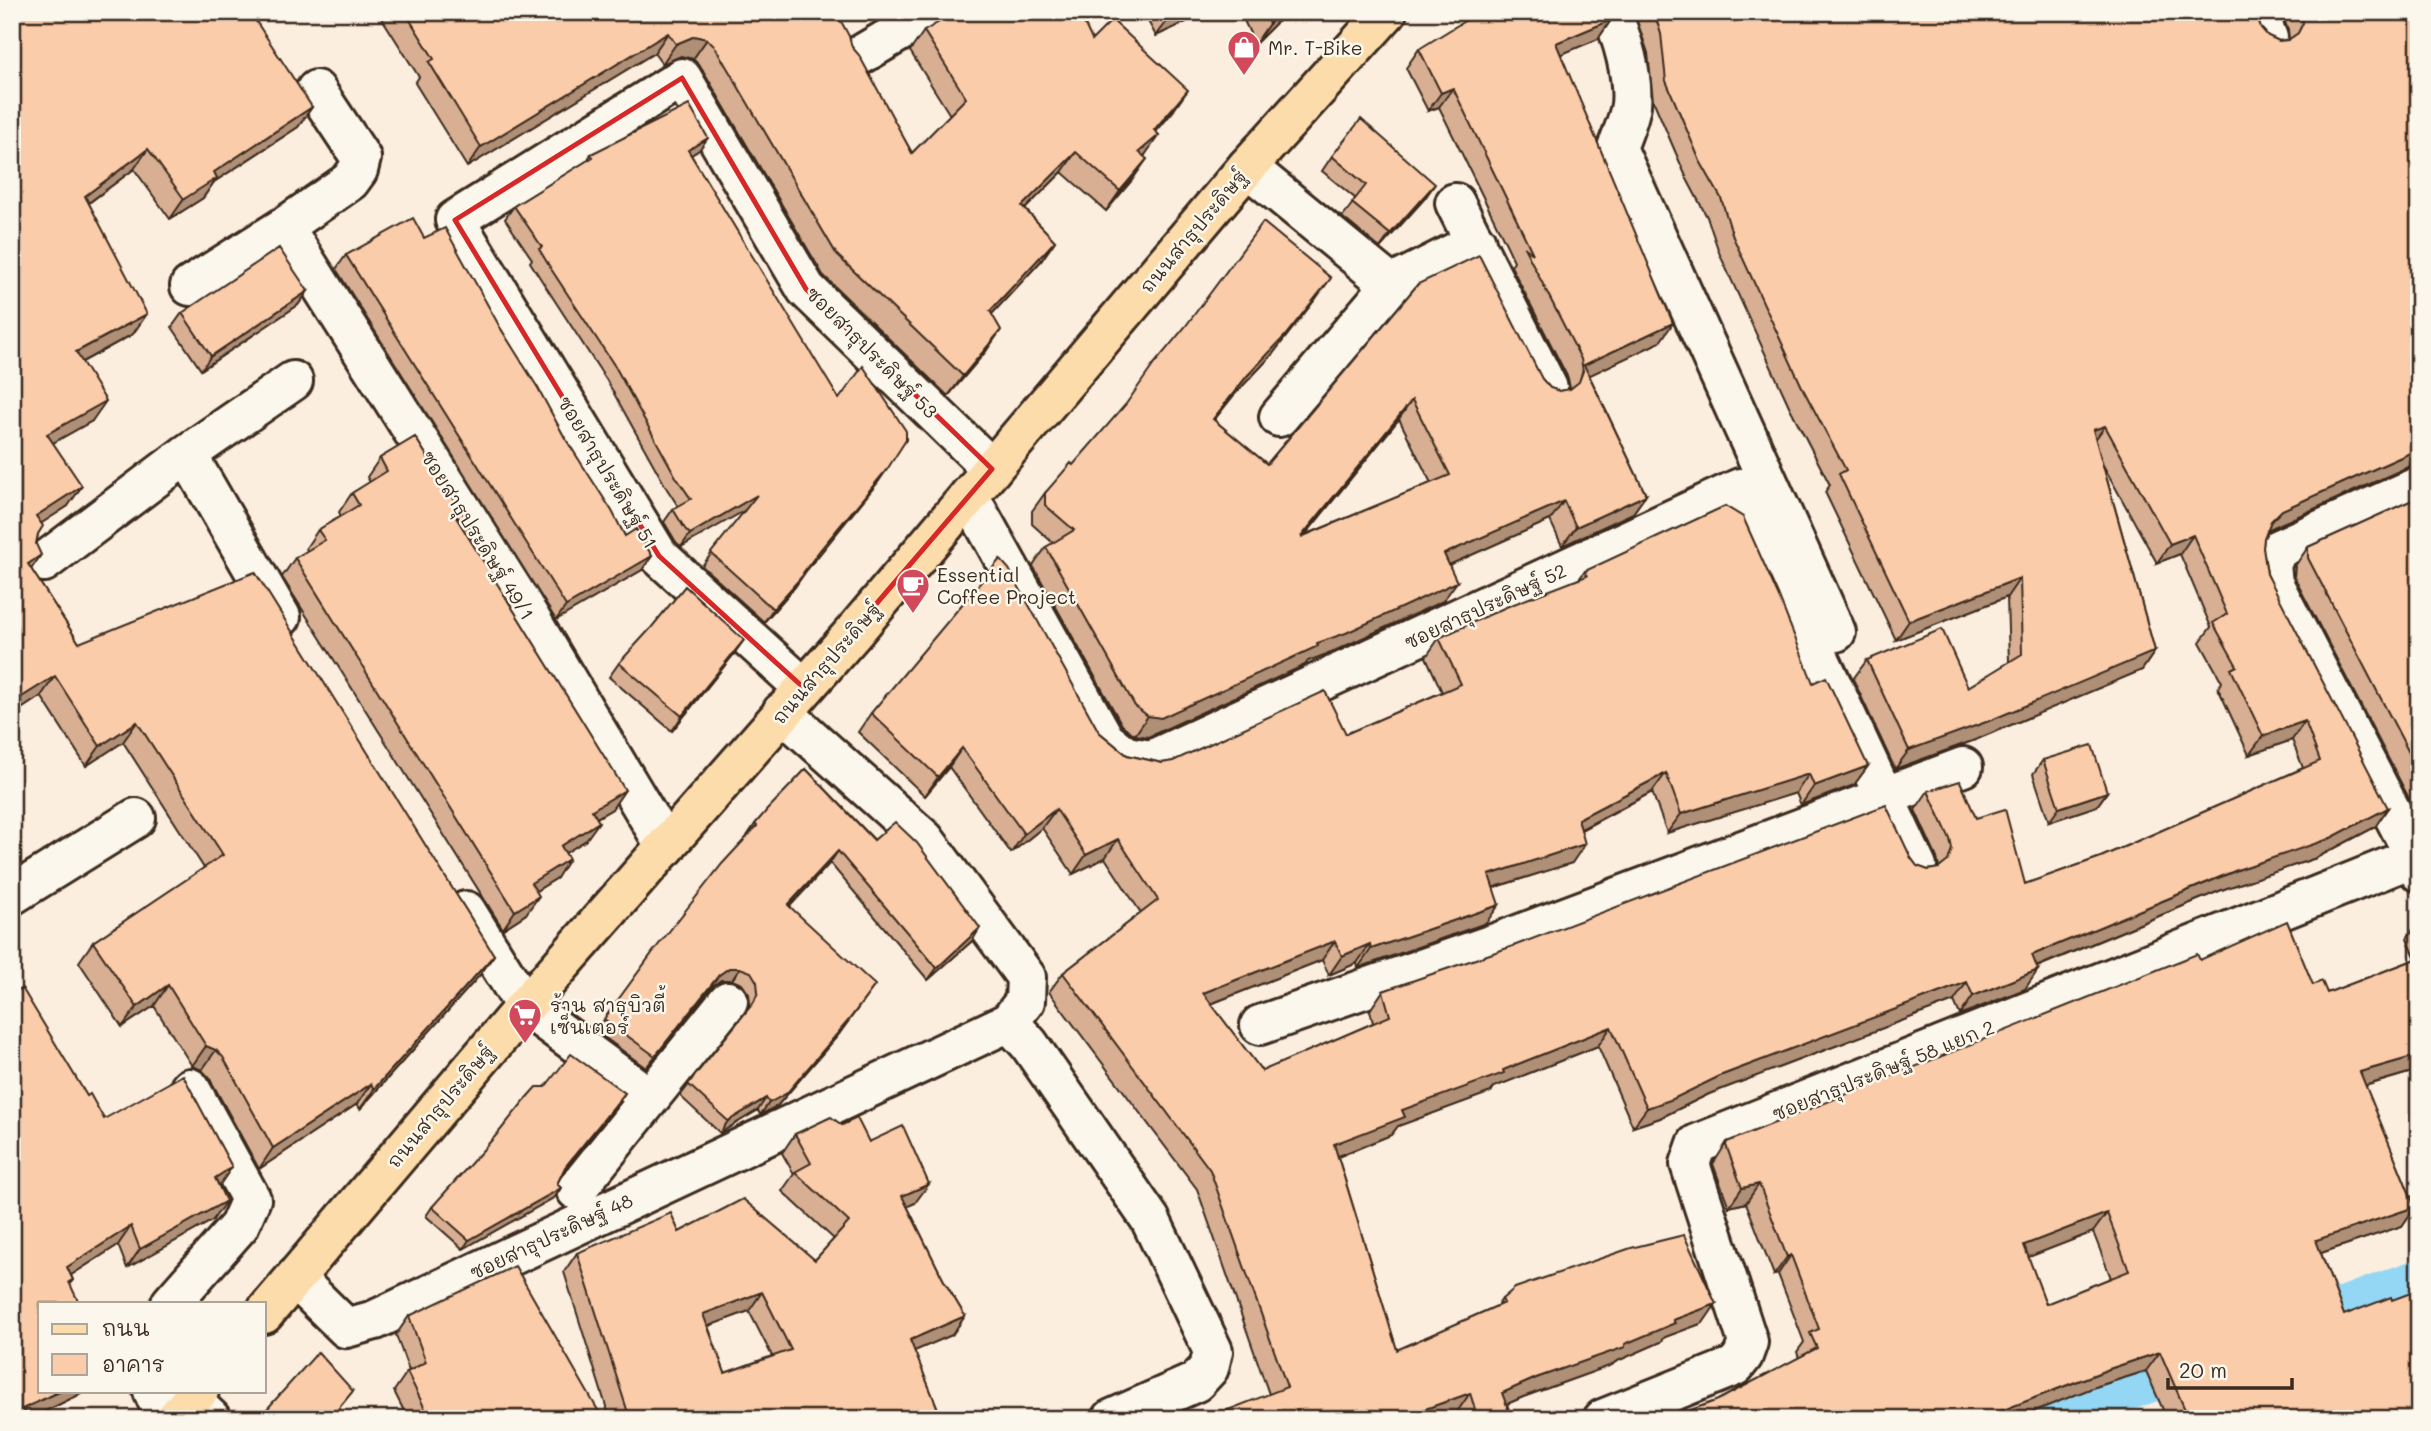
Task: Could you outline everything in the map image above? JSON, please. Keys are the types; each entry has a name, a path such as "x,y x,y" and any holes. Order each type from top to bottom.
{"main road":[{"name":"ถนนสาธุประดิษฐ์","path":"266,1312 525,1006 863,622 1247,167 1387,12"}],"street":[{"path":"857,57 933,12"},
{"path":"1611,12 1622,36 1631,96 1631,105 1617,148 1836,632"},
{"name":"ซอยสาธุประดิษฐ์ 51","path":"682,78 455,220 660,556 925,840 1026,976 1025,1001 1009,1021"},
{"name":"ซอยสาธุประดิษฐ์ 53","path":"682,78 806,289 980,483"},
{"path":"190,286 284,227 349,181 358,170 361,158 316,90"},
{"path":"1247,167 1391,285"},
{"path":"1455,203 1548,387"},
{"name":"ซอยสาธุประดิษฐ์ 49/1","path":"284,227 518,598 666,847"},
{"path":"1279,417 1391,285 1476,242"},
{"path":"44,562 187,454 293,381"},
{"path":"187,454 297,643"},
{"name":"ซอยสาธุประดิษฐ์ 52","path":"980,483 1105,740 1126,756 1151,760 1740,488 1917,867"},
{"path":"2417,861 2273,583 2271,565 2278,550 2419,486"},
{"path":"1260,1026 1496,943 1963,767"},
{"path":"12,895 136,818"},
{"name":"ซอยสาธุประดิษฐ์ 58 แยก 2","path":"1603,1419 1735,1366 1746,1349 1748,1342 1690,1164 1697,1144 2417,861"},
{"path":"444,877 525,1006 650,1098"},
{"path":"576,1189 728,1001"},
{"path":"1009,1021 1029,1044 1150,1219 1213,1351 1209,1368 1196,1382 1112,1419"},
{"name":"ซอยสาธุประดิษฐ์ 48","path":"295,1278 346,1328 375,1320 1009,1021"},
{"path":"172,1302 239,1226 251,1199 190,1088"},
{"path":"155,1392 188,1409"}],"highlighted area":[{"path":"682,78 806,289 992,469 804,688 659,556 455,220"}],"building":[{"path":"12,12 250,12 312,107 214,172 217,178 184,199 148,149 85,196 147,314 76,352 106,401 47,434 82,486 36,516 43,526 36,544 41,555 28,564 79,643 255,572 494,955 374,1089 371,1084 273,1148 223,1057 206,1046 168,985 137,1007 93,942 223,855 137,722 100,746 55,676 12,703"},
{"path":"405,12 836,12 852,47 859,55 912,153 966,98 924,31 956,12 1079,12 1092,40 1112,20 1188,90 1154,130 1159,135 1139,152 1147,159 1120,191 1076,152 1022,206 1055,241 990,311 1001,330 963,376 837,255 715,47 707,39 695,36 676,44 668,33 481,147 429,62 434,59"},
{"path":"1264,12 1281,12 1269,24"},
{"path":"1479,12 1608,12 1611,20 1556,43 1673,323 1584,365 1646,495 1576,527 1564,501 1444,554 1457,582 1346,633 1317,643 1318,646 1161,718 1148,716 1135,706 1046,547 1074,530 1045,505 1045,493 1126,404 1263,222 1331,278 1213,419 1267,464 1418,284 1479,255 1542,379 1550,388 1559,391 1570,389 1579,382 1583,371 1581,359 1524,247 1533,254 1521,229 1453,88 1441,93 1419,49","holes":["1412,400 1450,475 1301,537"]},
{"path":"1654,12 2256,12 2261,28 2268,36 2279,41 2288,40 2298,33 2303,23 2302,12 2419,12 2419,449 2282,510 2271,521 2263,548 2267,574 2388,808 2329,839 2237,870 2032,955 2038,970 1973,996 1967,982 1722,1075 1673,1099 1647,1108 1611,1027 1503,1070 1504,1073 1402,1110 1405,1117 1334,1144 1397,1350 1504,1303 1502,1299 1515,1288 1631,1248 1684,1235 1716,1304 1673,1320 1675,1323 1625,1344 1625,1347 1536,1378 1502,1393 1512,1419 1478,1419 1470,1393 1397,1419 1205,1419 1287,1387 1210,1170 1063,973 1158,900 1118,839 1086,855 1056,809 1024,834 962,748 938,777 871,713 1000,559 1009,569 1099,732 1127,755 1162,763 1173,761 1325,691 1346,734 1461,684 1439,638 1506,607 1587,576 1585,571 1725,506 1743,517 1813,683 1826,677 1868,766 1814,786 1809,774 1681,814 1666,773 1578,819 1585,844 1489,875 1499,905 1371,949 1370,944 1342,956 1335,941 1203,993 1262,1071 1390,1016 1383,991 1516,945 1886,805 1917,866 1928,870 1939,868 1948,861 1952,849 1928,791 1960,781 1976,818 2005,809 2025,884 2101,857 2320,761 2305,721 2263,736 2231,669 2237,666 2213,623 2227,614 2193,535 2170,544 2105,426 2093,430 2155,651 1989,721 1909,750 1867,660 1942,629 1968,687 2022,654 2020,578 1909,621 1839,474 1846,470 1803,389 1733,237 1721,198 1700,161 1666,81 1661,34"},
{"path":"689,105 708,138 688,150 839,399 863,366 906,431 906,440 888,468 773,609 711,553 757,495 690,534 685,529 673,509 691,499 616,368 551,269 539,249 542,247 514,206 593,157 591,154"},
{"path":"1361,119 1435,184 1390,234 1352,203 1366,185 1332,156"},
{"path":"413,218 424,238 445,228 501,329 625,536 636,529 652,556 566,606 346,255"},
{"path":"279,248 308,291 211,356 182,313"},
{"path":"415,437 475,532 454,514 625,790 592,810 599,822 561,846 569,859 531,883 539,896 515,911 295,558 325,540 318,530 359,505 352,493 387,471 380,458"},
{"path":"2419,497 2419,772 2308,558 2308,547"},
{"path":"685,586 744,640 682,716 619,663"},
{"path":"2092,745 2107,792 2059,808 2043,760"},
{"path":"806,769 874,840 895,822 917,843 980,928 937,968 838,851 788,905 875,985 787,1093 769,1103 766,1098 728,1121 688,1084 754,1002 758,992 757,982 751,972 729,968 719,975 655,1056 604,1019 722,864"},
{"path":"2287,921 2313,985 2322,981 2327,993 2419,958 2419,1055 2360,1072 2415,1207 2316,1240 2344,1315 2391,1297 2392,1300 2419,1290 2419,1419 2189,1419 2160,1352 1980,1419 1666,1419 1718,1400 1817,1348 1810,1333 1819,1329 1791,1255 1787,1257 1759,1184 1742,1188 1727,1142 2197,954 2200,960","holes":["2107,1213 2129,1271 2046,1304 2024,1245"]},
{"path":"22,988 87,1096 90,1094 104,1119 183,1075 232,1167 215,1178 226,1201 140,1249 131,1226 67,1267 73,1280 69,1282 79,1302 38,1302 38,1392 59,1392 22,1409 32,1419 12,1419 12,994"},
{"path":"571,1054 625,1093 565,1167 557,1184 561,1188 469,1240 432,1207 536,1087 545,1087"},
{"path":"831,1117 842,1125 857,1118 869,1142 903,1126 929,1184 902,1196 944,1281 965,1316 910,1340 942,1419 630,1419 577,1253 671,1213 679,1232 743,1199 815,1260 849,1222 795,1172 811,1163 795,1134","holes":["762,1292 791,1350 725,1373 703,1314"]},
{"path":"515,1266 603,1419 430,1419 407,1372 426,1362 409,1316"},
{"path":"318,1352 353,1391 330,1419 258,1419"}],"waterway":[{"path":"2286,1330 2419,1281"},
{"path":"2045,1419 2208,1359"}],"place":[{"name":"Mr. T-Bike","path":"1244,77"},
{"name":"Essential Coffee Project","path":"913,615"},
{"name":"ร้าน สาธุบิวตี้ เซ็นเตอร์","path":"525,1045"}]}
